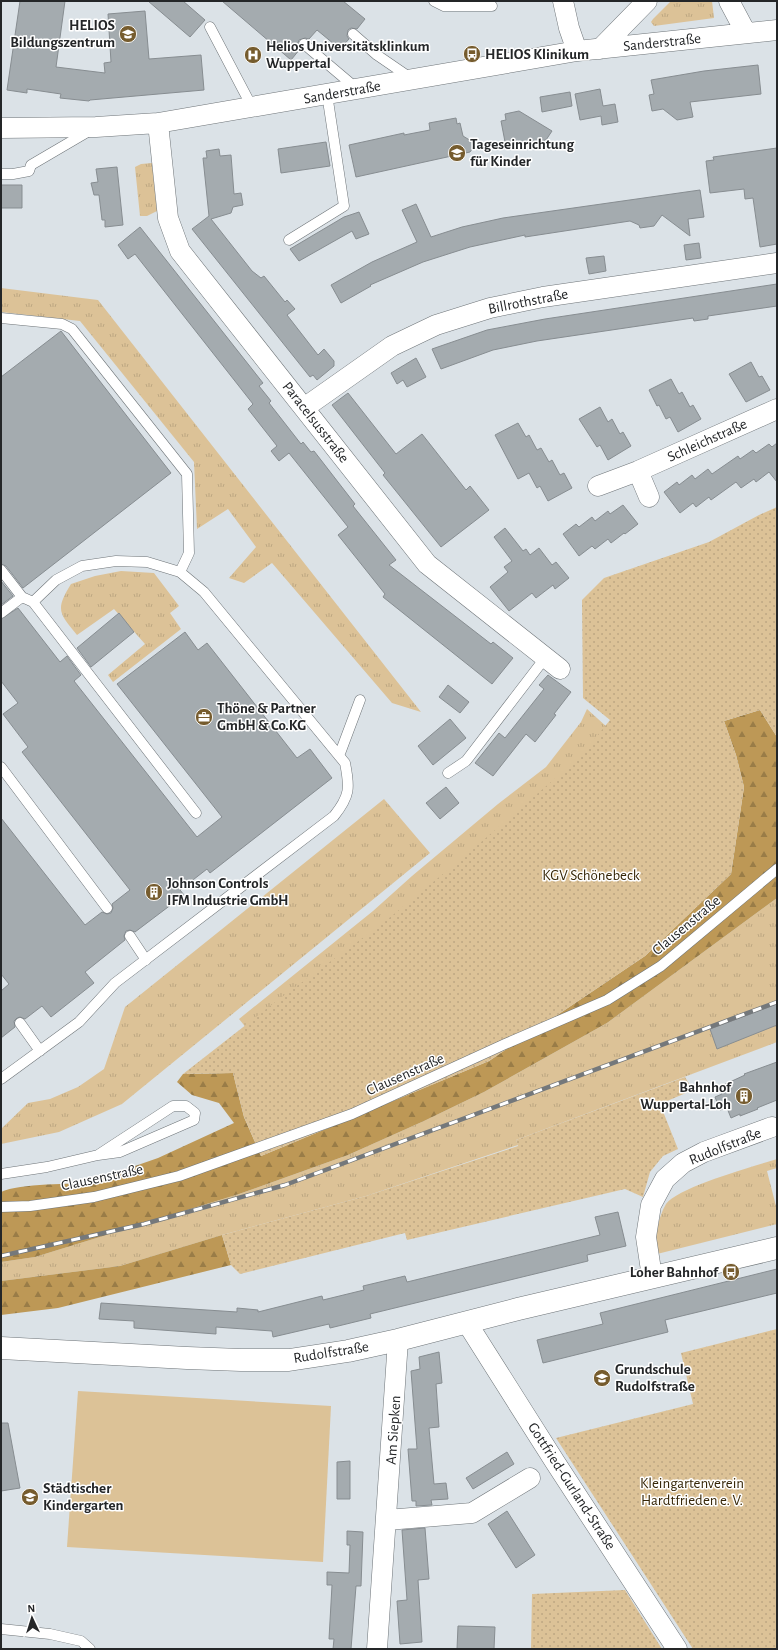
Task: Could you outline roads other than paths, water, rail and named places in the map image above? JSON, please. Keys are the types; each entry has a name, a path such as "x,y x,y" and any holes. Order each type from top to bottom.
{"street":[{"path":"600,49 647,1"},
{"path":"729,1 746,33"},
{"path":"565,2 577,51"},
{"name":"Sanderstraße","path":"1,128 96,127 158,123 577,51 777,30"},
{"name":"Paracelsusstraße","path":"158,123 168,218 180,251 427,564 553,663"},
{"name":"Billrothstraße","path":"304,408 392,346 436,325 490,308 543,297 777,263"},
{"name":"Schleichstraße","path":"598,486 638,471 777,409"},
{"path":"638,471 649,497"},
{"name":"Rudolfstraße","path":"652,1277 646,1237 651,1205 665,1179 683,1163 704,1152 772,1127"},
{"name":"Rudolfstraße","path":"1,1348 202,1358 289,1360 348,1351 398,1340 652,1277 777,1248"},
{"name":"Gottfried-Gurland-Straße","path":"467,1323 555,1462 677,1649"},
{"name":"Am Siepken","path":"377,1649 387,1520 398,1340"},
{"path":"387,1520 472,1513 530,1478"}],"lane":[{"path":"434,1 444,6 492,6"},
{"path":"210,27 252,107"},
{"path":"353,34 377,55 412,79"},
{"path":"304,44 358,89"},
{"path":"289,240 344,206 327,94"},
{"path":"1,174 13,174 29,171 31,165 96,127"},
{"path":"1,318 62,324 72,329 187,474 189,553 180,572"},
{"path":"1,1084 11,1074 79,1022 114,983 334,816 345,802 349,782 345,763 204,592 180,572 148,562 116,561 82,566 56,580 33,602"},
{"path":"1,570 22,597 33,602 196,813"},
{"path":"1,613 22,597"},
{"path":"448,773 466,761 553,663"},
{"path":"339,756 360,700"},
{"path":"1,767 107,908"},
{"name":"Clausenstraße","path":"1,1207 30,1206 94,1197 180,1176 352,1114 607,1000 661,966 777,869"},
{"path":"130,936 146,960"},
{"path":"20,1023 40,1051"},
{"path":"1,1079 11,1074"},
{"path":"1,1174 47,1167 98,1155 120,1152 194,1120 195,1113 186,1106 173,1106 98,1155"},
{"path":"1,1628 58,1636 81,1641 90,1649"}],"railway":[{"path":"1,1256 144,1224 285,1185 777,1002"}],"place":[{"name":"HELIOS Bildungszentrum","path":"128,34"},
{"name":"HELIOS Klinikum","path":"472,54"},
{"name":"Helios Universitätsklinkum Wuppertal","path":"253,55"},
{"name":"Tageseinrichtung für Kinder","path":"457,153"},
{"name":"Thöne & Partner GmbH & Co.KG","path":"204,717"},
{"name":"Johnson Controls IFM Industrie GmbH","path":"154,892"},
{"name":"Bahnhof Wuppertal-Loh","path":"744,1096"},
{"name":"Loher Bahnhof","path":"731,1272"},
{"name":"Grundschule Rudolfstraße","path":"602,1378"},
{"name":"Städtischer Kindergarten","path":"30,1497"}],"park label":[{"name":"KGV Schönebeck","path":"591,875"},
{"name":"Kleingartenverein Hardtfrieden e. V.","path":"692,1492"}]}
